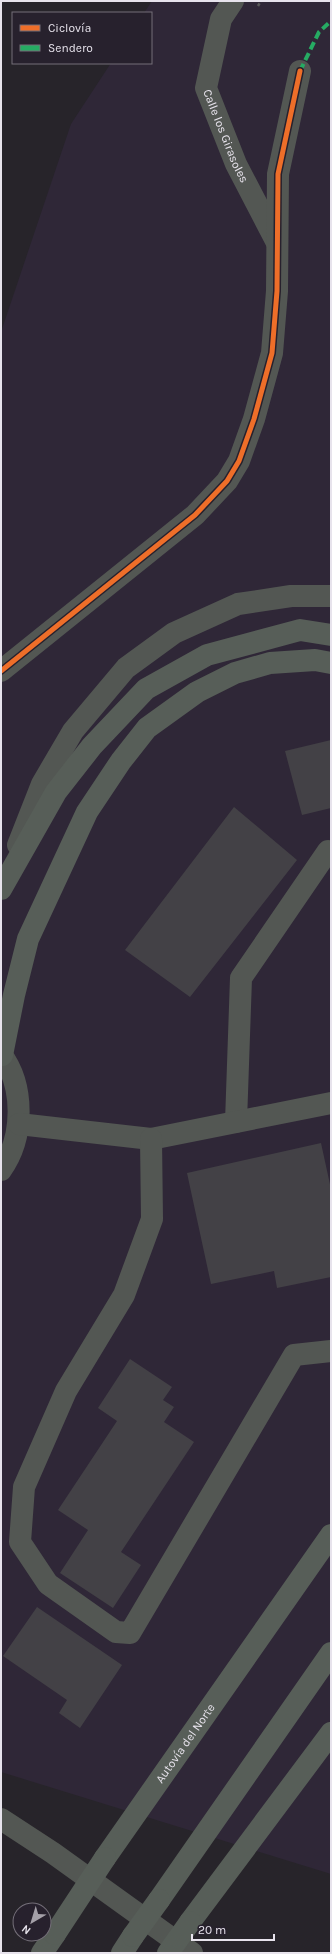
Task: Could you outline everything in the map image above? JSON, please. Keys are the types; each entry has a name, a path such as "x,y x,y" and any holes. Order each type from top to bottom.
{"highway":[{"path":"1,888 56,792 92,746 146,689 207,655 300,630 331,635"},
{"path":"2,1054 28,938 87,812 122,761 148,728 197,692 235,673 270,663 315,660 331,663"},
{"name":"Autovía del Norte","path":"42,1953 105,1858 331,1535"},
{"path":"128,1944 331,1654"},
{"path":"168,1953 331,1733"}],"street":[{"name":"Calle los Girasoles","path":"233,1 221,20 206,88 236,164 278,244"},
{"path":"1,671 118,575 195,515 227,481 239,461 272,353 277,291 278,174 300,71"},
{"path":"1,888 42,784 73,731 126,668 174,633 238,604 291,596 331,596"},
{"path":"236,1122 241,978 328,851 331,854"},
{"path":"1,1170 9,1158 19,1124 17,1088 2,1054"},
{"path":"19,1124 151,1139 331,1103"},
{"path":"151,1139 152,1219 124,1295 66,1392 24,1487 20,1542 48,1584 116,1632 130,1633 294,1356 331,1351"},
{"path":"1,1819 52,1853 192,1953"}],"path":[{"path":"257,8 261,1"}],"shaded area":[{"path":"152,1 331,1 331,1874 1,1772 1,332 71,124 110,64 152,64 152,12 145,12"}],"building":[{"path":"331,740 331,808 302,815 285,751"},
{"path":"234,807 297,860 190,997 125,950"},
{"path":"321,1143 331,1189 331,1277 277,1288 274,1271 211,1284 187,1173"},
{"path":"130,1359 172,1387 163,1400 174,1407 164,1422 194,1442 121,1552 141,1565 113,1608 60,1573 88,1530 58,1510 117,1421 98,1408"},
{"path":"37,1607 122,1665 80,1728 59,1713 67,1700 3,1656"}],"marked path":[{"path":"300,71 319,32 331,21"}],"cycle path":[{"path":"1,671 195,515 227,481 239,461 254,419 272,353 277,291 278,174 300,71"}]}
